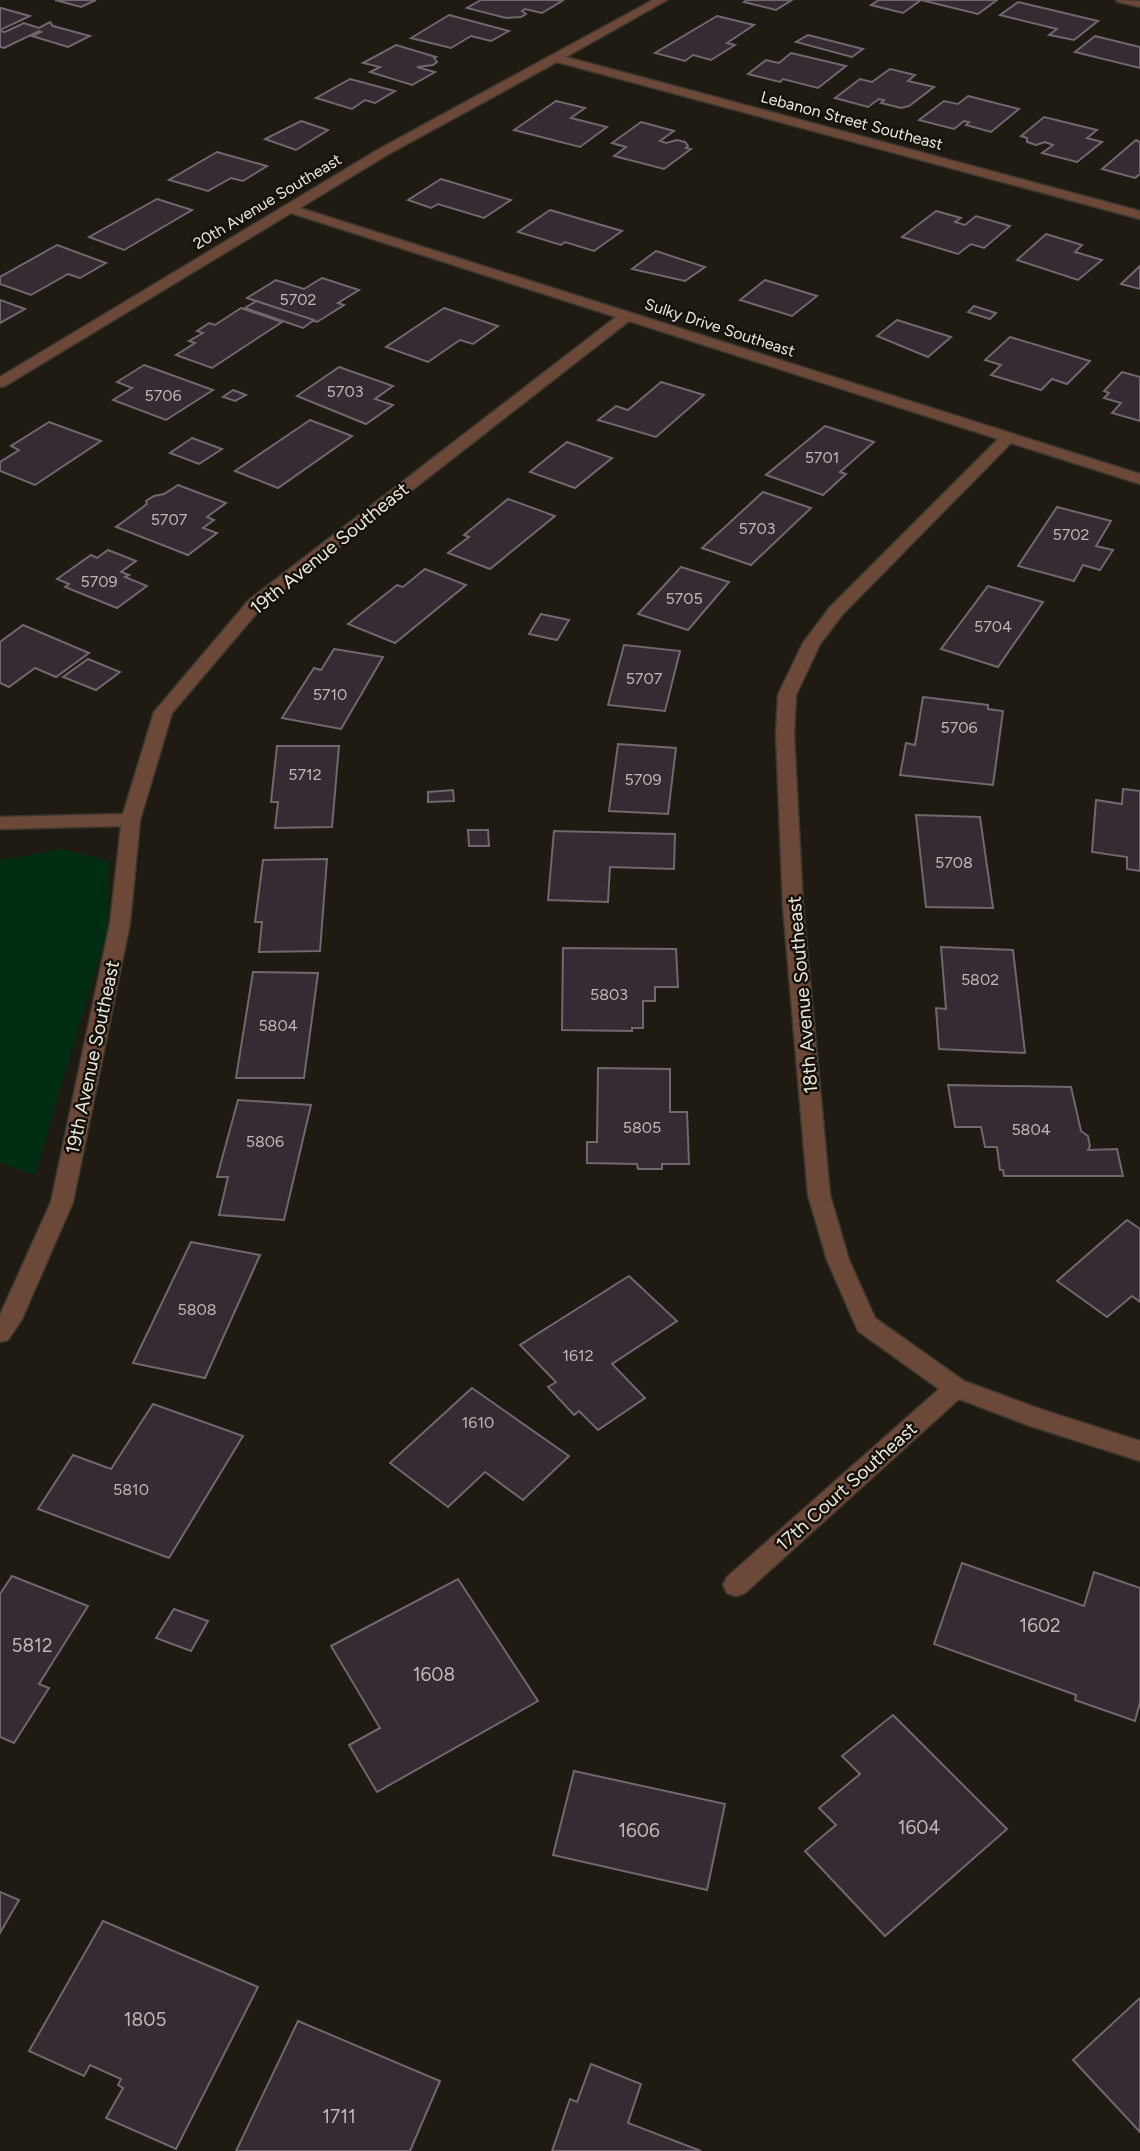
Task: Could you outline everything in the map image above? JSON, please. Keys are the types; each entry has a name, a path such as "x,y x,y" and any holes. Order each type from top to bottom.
{"street":[{"name":"20th Avenue Southeast","path":"0,383 383,152 661,0"},
{"path":"1122,0 1140,4"},
{"name":"Lebanon Street Southeast","path":"556,58 1140,215"},
{"name":"Sulky Drive Southeast","path":"289,208 1140,479"},
{"name":"19th Avenue Southeast","path":"0,1333 10,1319 62,1202 120,923 131,820 163,712 255,604 626,316"},
{"name":"18th Avenue Southeast","path":"1008,437 836,611 812,643 787,695 785,734 793,906 819,1195 838,1261 866,1324 956,1388 1039,1419 1140,1451"},
{"path":"0,823 131,820"},
{"name":"17th Court Southeast","path":"736,1585 956,1388"}],"green space":[{"path":"63,849 109,861 108,929 35,1175 0,1163 0,860"}],"building":[{"path":"55,0 96,0 81,7"},
{"path":"481,0 562,1 542,13 525,9 522,11 526,14 521,17 506,18 467,8"},
{"path":"792,0 776,10 744,2"},
{"path":"879,0 921,0 903,13 871,5"},
{"path":"921,0 997,0 978,14"},
{"path":"1018,2 1098,21 1074,40 1049,35 1057,29 1000,15"},
{"path":"1,8 30,16 0,30"},
{"path":"449,15 509,31 491,41 471,36 451,48 411,38"},
{"path":"717,16 754,25 727,43 735,45 711,60 693,55 685,61 655,53"},
{"path":"50,22 53,26 90,36 68,47 32,36 41,32 39,31 4,48 0,47 0,31 5,32 24,23 39,28"},
{"path":"808,35 863,49 852,57 796,42"},
{"path":"1095,36 1140,47 1140,68 1075,52"},
{"path":"396,45 436,57 434,58 437,62 433,65 417,67 435,72 412,85 370,72 380,67 363,63"},
{"path":"791,53 846,66 818,88 748,74 766,60 779,63"},
{"path":"890,69 915,75 908,81 934,87 909,106 901,108 881,103 884,100 879,99 868,107 835,98 860,79 872,82"},
{"path":"350,79 395,91 375,103 365,100 352,109 316,98"},
{"path":"968,96 1019,109 991,132 966,125 969,122 964,121 954,129 919,120 944,101 958,104"},
{"path":"556,101 585,108 571,118 607,127 580,147 514,130"},
{"path":"1044,117 1097,130 1087,138 1102,142 1077,162 1042,153 1053,145 1045,142 1036,145 1021,136"},
{"path":"301,121 328,130 296,150 265,139"},
{"path":"641,122 674,131 660,141 685,142 688,146 686,148 691,149 664,169 614,156 626,147 612,143"},
{"path":"1136,140 1140,142 1140,174 1135,178 1102,169"},
{"path":"217,152 267,166 243,181 231,178 208,191 169,180"},
{"path":"441,179 511,200 484,218 438,204 431,208 408,200"},
{"path":"157,199 192,210 124,250 89,237"},
{"path":"550,210 622,231 594,251 565,242 561,245 518,232"},
{"path":"936,211 961,218 955,222 965,225 976,216 1010,226 984,248 971,244 958,254 902,237"},
{"path":"1046,234 1082,245 1075,252 1102,260 1078,280 1017,260"},
{"path":"57,245 106,263 80,278 68,274 31,295 0,284 0,277"},
{"path":"656,251 705,267 685,281 632,269"},
{"path":"1140,266 1140,289 1121,284"},
{"path":"322,278 359,290 338,303 344,305 317,322 247,298 276,280 304,289"},
{"path":"765,280 817,296 792,316 740,300"},
{"path":"0,300 25,309 0,323"},
{"path":"256,301 314,320 303,328 245,308"},
{"path":"974,306 996,313 990,319 968,312"},
{"path":"241,308 282,322 212,368 176,355 195,343 189,341 203,333 197,331 209,323 215,325"},
{"path":"444,308 498,326 473,344 460,340 428,362 386,347"},
{"path":"897,320 951,337 928,357 877,336"},
{"path":"1010,337 1090,361 1067,384 1052,379 1041,390 991,375 1001,365 985,360"},
{"path":"144,365 213,390 166,420 113,400 132,388 117,382"},
{"path":"339,367 393,386 375,399 393,405 366,424 297,396"},
{"path":"1122,372 1140,377 1140,421 1112,413 1121,403 1104,398 1109,393 1104,391"},
{"path":"661,382 704,395 656,437 598,420 616,406 628,410"},
{"path":"233,390 246,395 235,401 223,397"},
{"path":"310,420 352,436 278,488 235,471"},
{"path":"49,422 101,441 35,485 0,471 0,462 19,450 11,446"},
{"path":"825,426 874,442 840,472 846,474 823,495 766,475"},
{"path":"192,438 222,449 199,464 170,453"},
{"path":"567,442 612,458 575,488 530,472"},
{"path":"178,485 226,503 207,517 214,520 203,528 217,533 188,555 116,527 147,504 146,501"},
{"path":"763,492 811,508 751,565 702,548"},
{"path":"508,499 555,516 490,569 448,553 469,537 464,535"},
{"path":"1057,507 1111,521 1096,546 1113,550 1100,570 1083,565 1074,581 1018,566"},
{"path":"108,550 136,561 121,572 129,575 125,577 147,586 117,608 65,587 69,584 57,579 91,555 97,558"},
{"path":"681,567 729,582 688,630 638,614"},
{"path":"425,569 466,585 395,643 348,624 397,585 403,587"},
{"path":"988,586 1043,602 998,667 941,649"},
{"path":"541,614 569,620 557,640 529,634"},
{"path":"23,625 89,653 56,677 35,668 9,687 0,683 0,642"},
{"path":"624,645 680,651 665,711 608,705"},
{"path":"334,649 383,657 341,729 282,718 314,668 321,670"},
{"path":"88,659 120,672 96,690 63,677"},
{"path":"923,697 988,705 988,709 1003,711 993,785 900,775 906,743 915,745"},
{"path":"618,744 676,748 668,814 609,811"},
{"path":"277,746 339,746 332,827 275,828 278,802 271,802"},
{"path":"1123,789 1140,791 1140,871 1127,869 1127,857 1092,852 1096,800 1122,804"},
{"path":"453,790 454,801 428,802 428,792"},
{"path":"916,815 980,817 993,908 926,907"},
{"path":"468,830 488,830 489,846 469,846"},
{"path":"554,831 675,834 674,869 610,867 608,902 548,900"},
{"path":"327,859 320,951 259,952 262,922 255,922 263,860"},
{"path":"941,947 1013,950 1025,1053 939,1049 936,1008 946,1009"},
{"path":"563,948 676,949 678,987 655,987 655,1001 643,1001 643,1028 632,1028 632,1031 562,1030"},
{"path":"253,972 318,973 304,1078 236,1078"},
{"path":"598,1068 670,1069 670,1112 687,1112 689,1164 662,1164 662,1169 638,1169 637,1164 587,1163 587,1142 597,1142"},
{"path":"948,1085 1071,1087 1081,1131 1088,1136 1088,1150 1117,1149 1123,1176 1004,1176 1003,1170 1000,1170 997,1147 985,1147 981,1127 955,1127"},
{"path":"238,1100 311,1105 284,1220 219,1215 228,1177 217,1177"},
{"path":"1127,1220 1140,1229 1140,1302 1132,1296 1107,1317 1057,1281"},
{"path":"191,1242 260,1255 205,1378 133,1363"},
{"path":"629,1276 677,1321 612,1364 645,1398 598,1430 579,1411 574,1415 548,1387 556,1382 520,1345"},
{"path":"472,1388 569,1456 523,1500 485,1472 448,1507 390,1463"},
{"path":"153,1404 243,1436 169,1558 38,1509 73,1455 111,1469"},
{"path":"962,1563 1084,1606 1094,1572 1140,1588 1140,1702 1135,1721 1075,1700 1076,1695 934,1644"},
{"path":"12,1576 88,1606 39,1684 49,1688 14,1743 0,1737 0,1594"},
{"path":"458,1579 538,1701 377,1792 349,1745 380,1728 331,1646"},
{"path":"174,1609 208,1621 191,1651 156,1638"},
{"path":"893,1715 1007,1829 885,1936 805,1851 836,1825 819,1808 860,1774 842,1756"},
{"path":"574,1771 725,1804 707,1890 553,1855"},
{"path":"0,1892 19,1900 0,1933"},
{"path":"103,1921 258,1987 176,2149 106,2118 123,2088 118,2085 121,2079 90,2065 84,2076 29,2051"},
{"path":"1140,1998 1140,2132 1073,2060"},
{"path":"298,2021 440,2081 410,2151 236,2151"},
{"path":"591,2064 641,2084 628,2123 701,2151 552,2151 570,2099 577,2102"}]}
